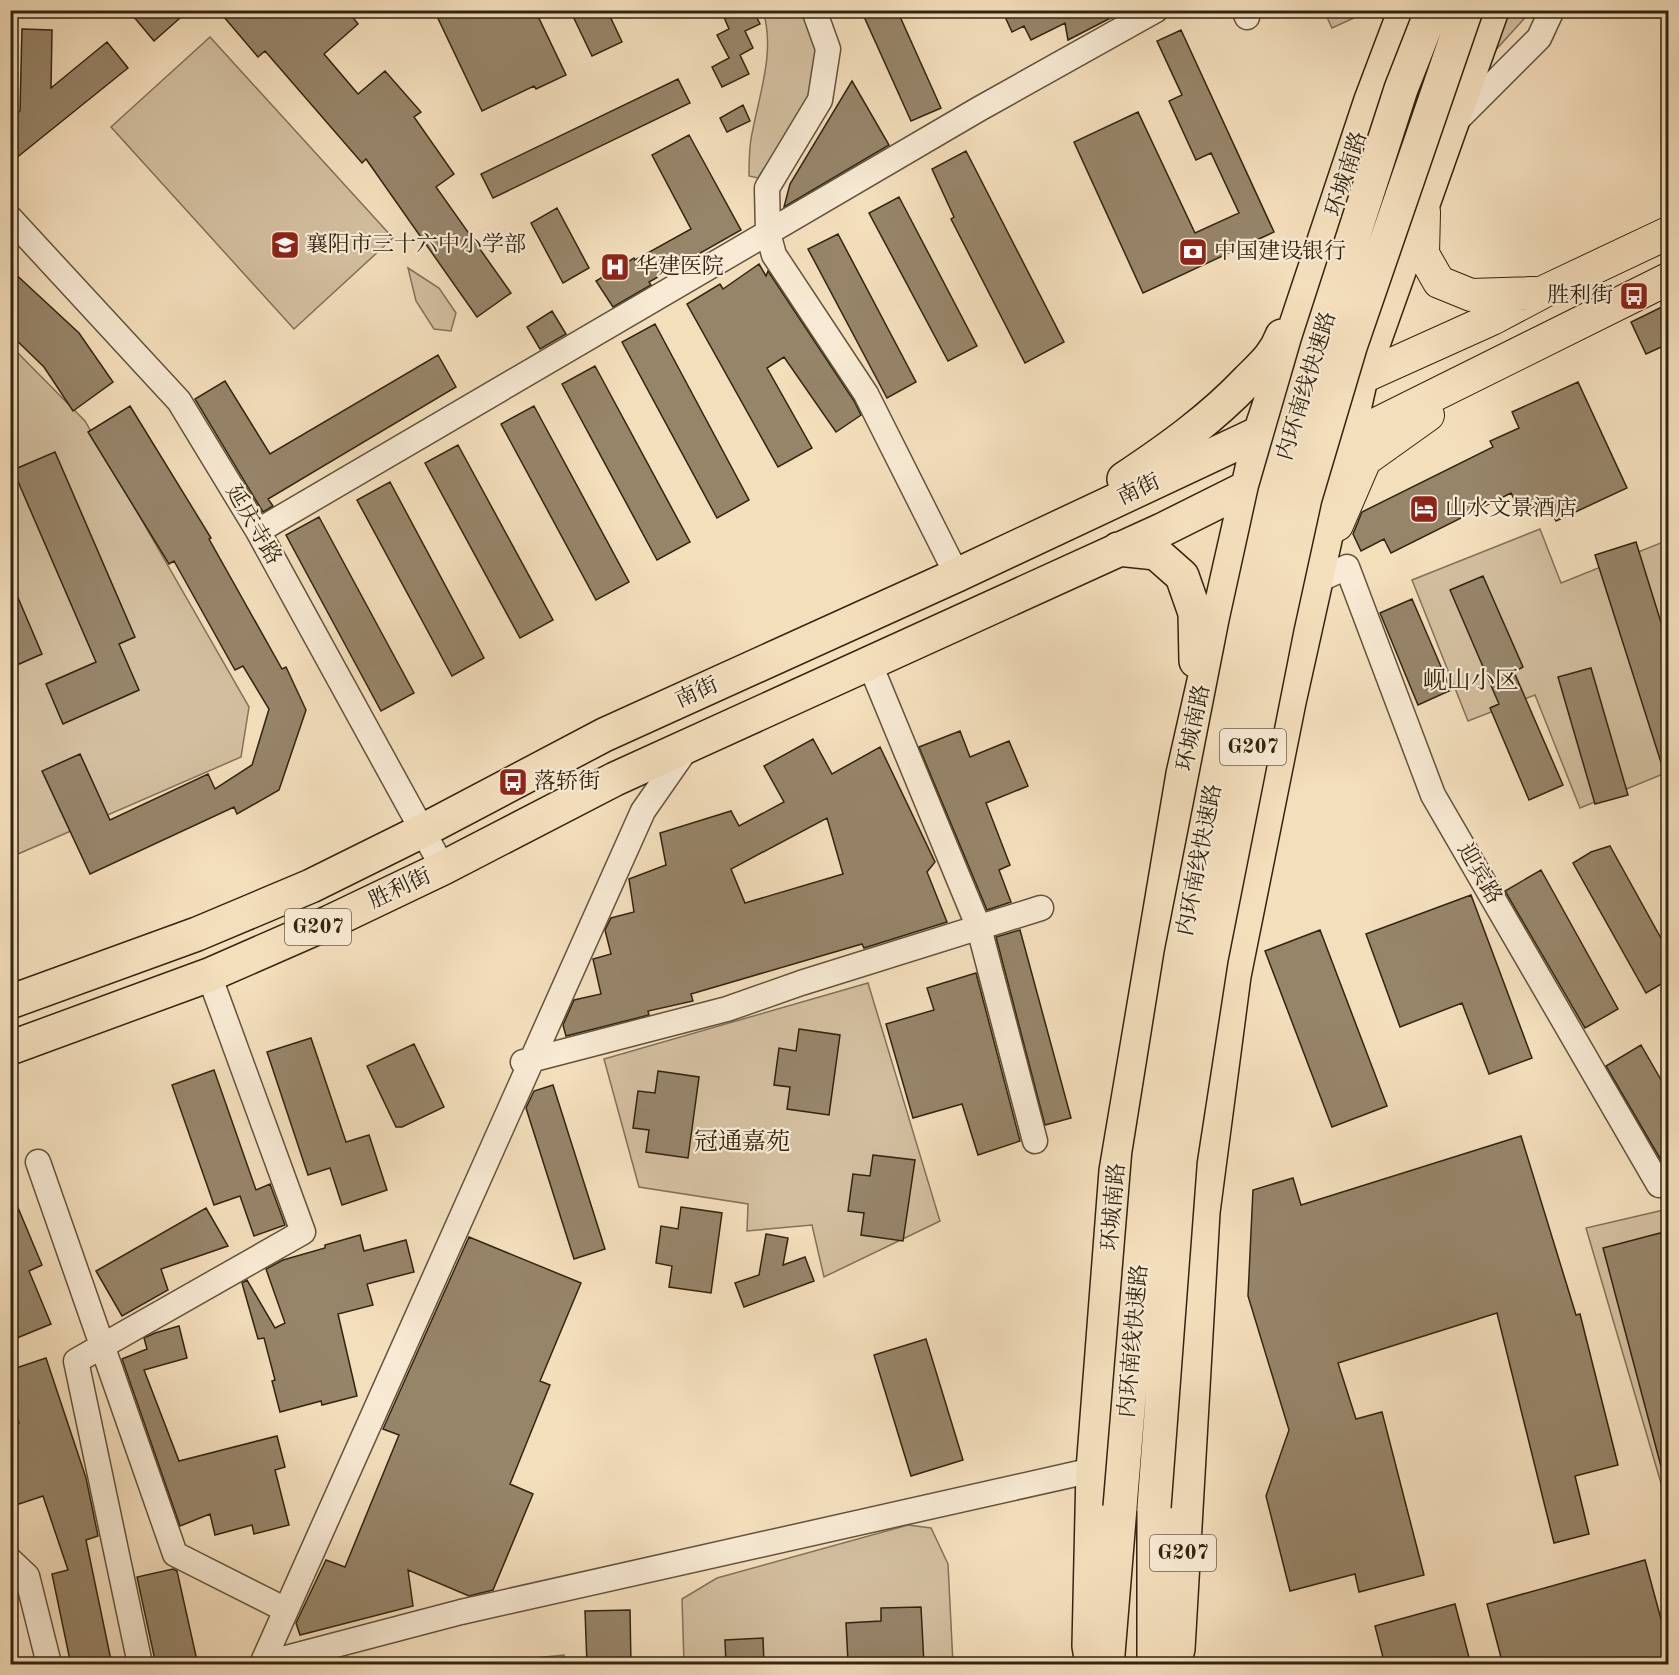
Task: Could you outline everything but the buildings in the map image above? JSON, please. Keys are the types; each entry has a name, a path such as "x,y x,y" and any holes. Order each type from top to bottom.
{"highway":[{"name":"环城南路","path":"1093,1470 1116,1171 1183,774 1260,434 1371,100 1406,10"},
{"name":"内环南线快速路","path":"1107,1665 1149,1156 1181,956 1246,625 1275,493 1318,345 1401,89 1432,10"},
{"name":"内环南线快速路","path":"1154,1665 1154,1507 1180,1160 1211,959 1277,626 1305,498 1350,347 1466,10"},
{"path":"1318,572 1361,378 1492,10"},
{"path":"1023,544 1173,447 1223,406 1276,351 1329,227"},
{"name":"南街","path":"11,1002 197,934 311,886 422,831 604,735 1260,434 1361,378"},
{"name":"南街","path":"615,779 1118,549 1348,438"},
{"path":"1118,549 1156,553 1182,576 1195,613 1198,709"},
{"name":"G207","path":"1172,1665 1178,1649 1203,1212 1234,976 1289,702 1318,572"},
{"name":"胜利街","path":"10,1048 209,975 330,922 443,868 615,779"},
{"name":"G207","path":"1092,1665 1089,1646 1093,1470"}],"main road":[{"path":"1425,199 1422,254 1439,282 1471,295 1541,293"},
{"name":"南街","path":"1361,378 1492,319 1541,293 1668,233"},
{"name":"南街","path":"1348,438 1668,279"},
{"path":"1318,572 1365,460 1510,357"}],"street":[{"path":"813,10 828,50 820,100 767,188 768,233 774,255 866,394 957,575"},
{"path":"258,531 980,109 1156,10"},
{"path":"1450,128 1539,38 1552,10"},
{"name":"延庆寺路","path":"10,218 179,400 258,531 443,868"},
{"name":"迎宾路","path":"1318,572 1347,567 1433,795 1659,1185 1668,1181"},
{"path":"869,663 979,928 1035,1142"},
{"path":"260,1664 286,1610 522,1062 643,811 689,745"},
{"path":"522,1062 727,1009 801,983 1041,908"},
{"path":"140,1665 76,1361 303,1232 209,975"},
{"path":"38,1162 175,1554 286,1610"},
{"path":"260,1664 461,1611 1093,1470"},
{"path":"10,1560 27,1576 49,1665"}],"shaded area":[{"path":"763,11 802,11 816,46 811,94 758,178 749,176 749,162 751,139 767,59 767,27"},
{"path":"1324,11 1369,11 1332,28"},
{"path":"1507,11 1531,11 1493,53"},
{"path":"210,37 393,238 294,329 111,127"},
{"path":"408,268 439,288 456,313 451,331 434,329 416,301"},
{"path":"10,345 85,421 249,707 241,757 11,857"},
{"path":"1540,529 1561,583 1668,540 1668,772 1580,808 1535,695 1468,721 1412,580"},
{"path":"868,983 940,1221 824,1277 812,1225 747,1231 748,1204 639,1187 604,1059"},
{"path":"1668,1209 1668,1507 1586,1228"},
{"path":"908,1525 931,1528 948,1564 953,1664 684,1664 682,1599 717,1578"},
{"path":"564,1655 565,1664 515,1664 515,1660"}],"place":[{"name":"襄阳市三十六中小学部","path":"285,245"},
{"name":"中国建设银行","path":"1193,252"},
{"name":"华建医院","path":"615,267"},
{"name":"胜利街","path":"1634,296"},
{"name":"山水文景酒店","path":"1424,509"},
{"name":"落轿街","path":"513,782"}],"district":[{"name":"岘山小区","path":"1471,682"},
{"name":"冠通嘉苑","path":"742,1143"}]}
